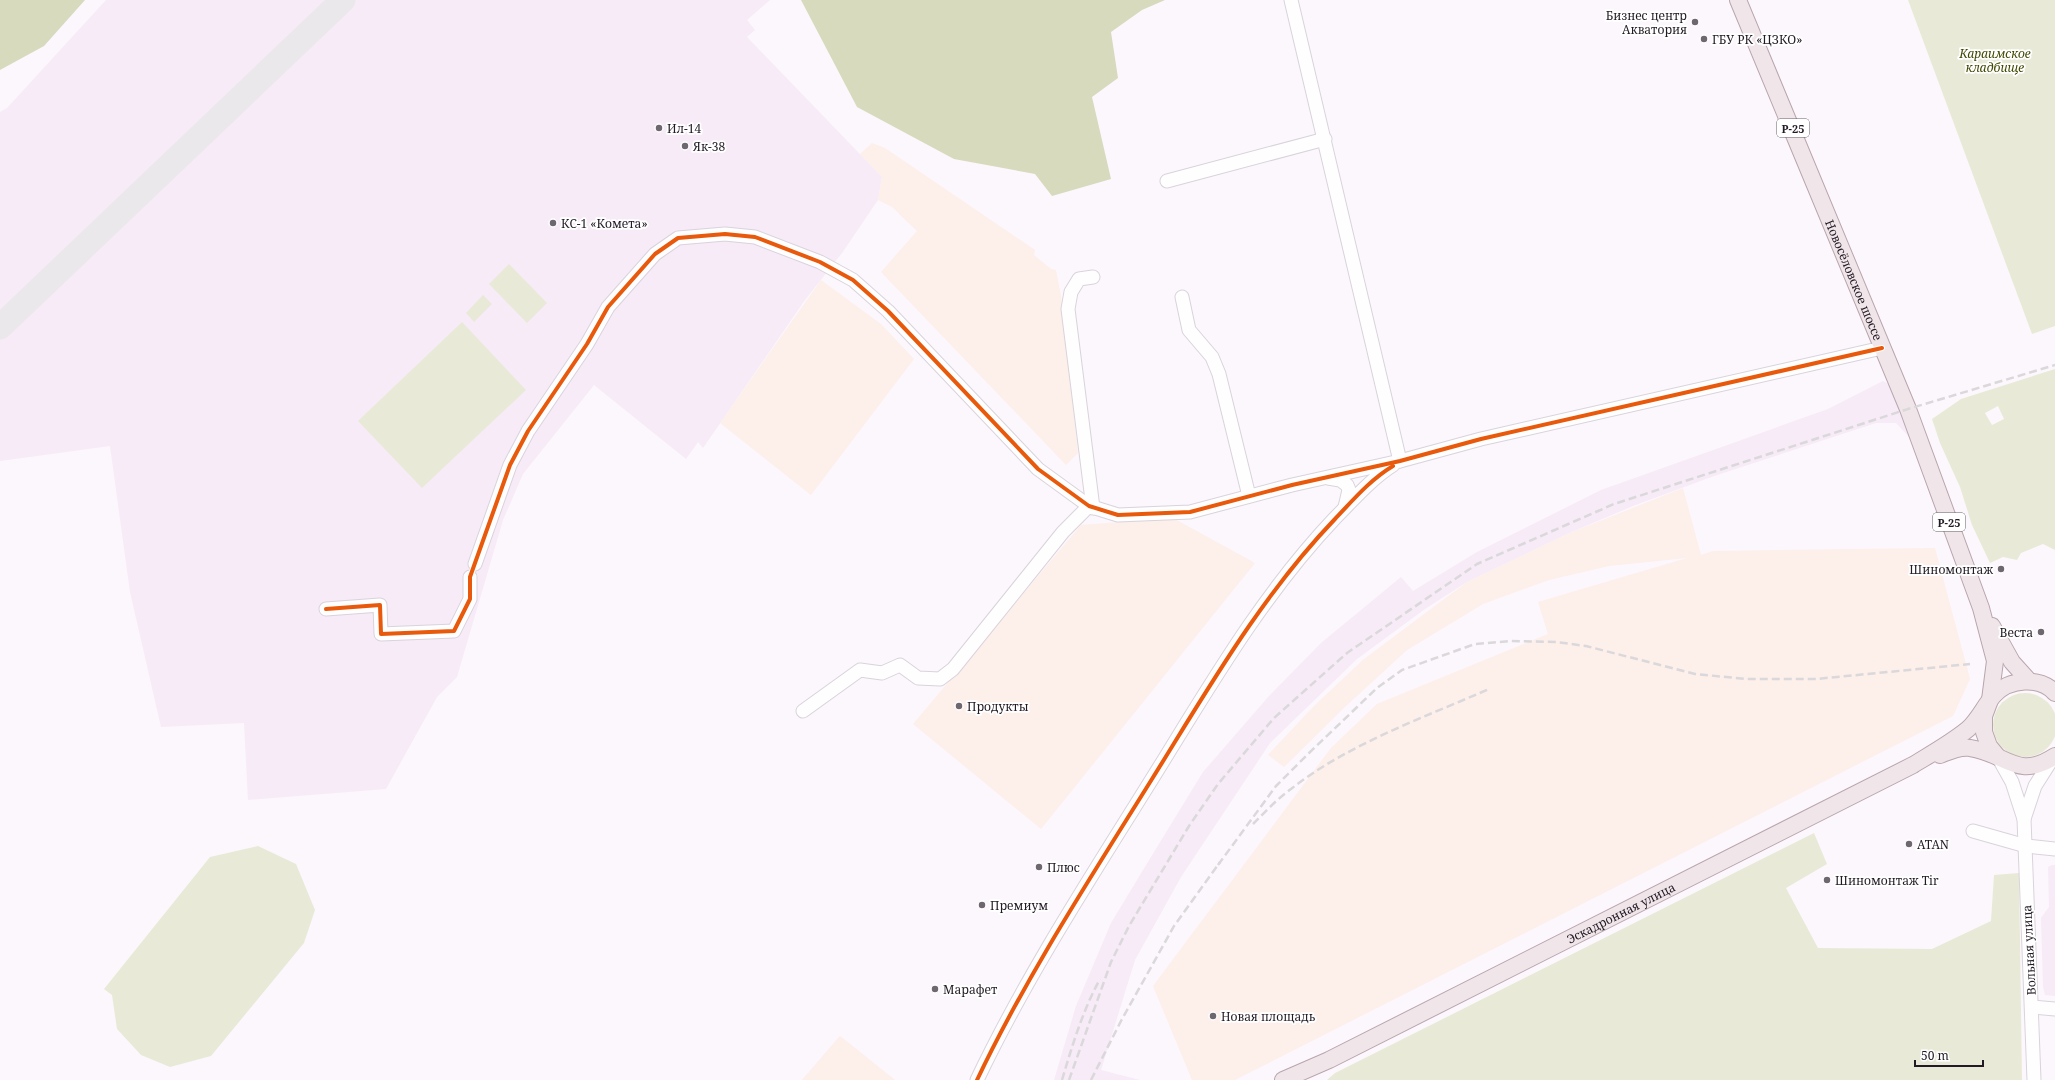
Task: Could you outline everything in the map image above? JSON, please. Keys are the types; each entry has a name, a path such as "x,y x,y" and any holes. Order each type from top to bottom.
{"main road":[{"name":"Новосёловское шоссе","path":"1738,0 1829,215 1908,409 1981,608 1995,661 1990,700 1984,716 1984,732 1989,746 1998,757"},
{"name":"Новосёловское шоссе","path":"1981,608 2012,662 2029,681"},
{"path":"1913,765 1967,729 1981,715 1990,700 2007,685 2029,681 2052,688"},
{"path":"1913,765 1960,748 1970,748 1998,757 2006,763 2028,767 2042,764 2055,756"},
{"name":"Эскадронная улица","path":"1329,1060 1913,765"},
{"path":"1283,1080 1329,1060"},
{"path":"1308,1080 1329,1060"}],"street":[{"path":"1291,0 1400,461"},
{"path":"1166,181 1325,139"},
{"path":"475,564 510,465 528,431 587,344 608,307 655,254 678,238 725,234 755,237 767,240 820,262 853,280 888,311 1038,469 1091,507 1118,515 1190,512 1249,496 1400,461 1477,440 1882,348"},
{"path":"1091,507 1068,308 1071,292 1079,279 1093,277"},
{"path":"1182,297 1189,330 1212,357 1219,374 1249,496"},
{"path":"977,1080 1004,1023 1066,919 1210,684 1269,596 1313,541 1345,507 1384,471 1400,461"},
{"path":"1325,478 1340,480 1347,485 1348,495 1345,507"},
{"path":"802,711 860,670 882,673 900,665 918,678 940,679 953,669 1063,532 1091,507"},
{"path":"326,609 380,605 381,634 454,631 470,599 470,577"},
{"path":"2024,820 2035,786 2055,756"},
{"path":"1998,757 2012,782 2024,820"},
{"name":"Вольная улица","path":"2024,820 2034,1080"},
{"path":"1973,831 2026,846 2055,849"},
{"path":"2032,1007 2055,1009"}],"shaded area":[{"path":"106,0 770,0 747,20 755,30 747,37 882,177 878,200 842,253 805,300 703,448 698,442 686,459 594,385 523,474 503,520 457,677 437,697 386,789 248,800 244,723 161,727 130,592 110,446 0,461 0,112 7,108"},
{"path":"872,143 885,148 1035,250 1034,255 1051,269 1056,270 1061,296 1078,453 1066,465 881,272 917,231 892,207 878,200 882,177 860,154"},
{"path":"821,280 881,324 914,359 811,495 720,423"},
{"path":"1883,381 1892,386 1912,440 1896,423 1876,423 1714,476 1633,506 1567,534 1467,582 1425,609 1357,659 1270,743 1181,877 1135,960 1101,1070 1140,1080 1054,1080 1076,1006 1111,923 1154,852 1203,772 1269,696 1321,643 1401,577 1413,591 1477,552 1601,490 1828,409"},
{"path":"1683,488 1701,555 1713,551 1935,548 1970,679 1953,716 1235,1080 1192,1080 1153,986 1331,748 1377,704 1548,634 1538,602 1687,558 1609,566 1549,580 1483,604 1407,650 1345,707 1284,767 1268,755 1314,706 1364,659 1467,582 1567,534"},
{"path":"1173,518 1255,563 1041,829 913,724 1081,525"},
{"path":"2055,865 2055,996 2045,995 2043,987 2041,918 2049,907 2048,867"},
{"path":"840,1036 895,1080 802,1080"}],"green space":[{"path":"0,0 85,0 44,46 0,70"},
{"path":"801,0 1165,0 1142,10 1111,32 1118,78 1092,97 1111,179 1052,196 1035,174 954,159 857,107"},
{"name":"Караимское кладбище","path":"1908,0 2055,0 2055,326 2032,334"},
{"path":"509,264 547,303 527,323 489,284"},
{"path":"483,295 492,304 474,322 466,313"},
{"path":"462,322 526,390 422,488 358,421"},
{"path":"2055,369 2055,550 2043,544 2021,553 2017,560 2003,557 1990,563 1972,525 1960,487 1940,443 1932,419 1961,399","holes":["1998,406 2004,419 1992,425 1985,413"]},
{"path":"2025,693 2043,699 2051,707 2057,725 2051,743 2043,751 2025,757 2007,751 1999,743 1993,725 1999,707 2007,699"},
{"path":"1814,833 1827,864 1786,888 1818,948 1932,949 1991,921 1994,875 2019,873 2022,1080 1327,1080 1335,1073"},
{"path":"258,846 296,864 315,910 304,943 211,1056 170,1067 141,1055 117,1029 112,995 104,989 210,857"}],"taxiway":[{"path":"0,327 343,0"}],"railway":[{"path":"1069,1080 1111,962 1129,926 1189,826 1218,784 1274,718 1347,653 1477,564 1614,504 1908,409 2055,365"},
{"path":"1218,865 1276,786 1377,688 1402,670 1475,644 1511,641 1556,642 1586,646 1695,674 1747,679 1816,679 1970,664"},
{"path":"1253,824 1286,793 1313,773 1337,758 1387,733 1489,689"},
{"path":"1091,1080 1121,1021 1174,926 1220,862"},
{"path":"1062,1080 1083,1016 1100,979"}],"cycle path":[{"path":"326,609 380,605 381,634 454,631 470,599 470,577 510,465 528,431 587,344 608,307 655,254 678,238 725,234 755,237 820,262 853,280 888,311 1038,469 1089,506 1118,515 1190,512 1292,485 1400,461 1481,439 1882,348"},
{"path":"977,1080 1017,1002 1060,927 1215,677 1259,611 1283,579 1335,519 1362,490 1393,466"}],"place":[{"name":"Бизнес центр Акватория","path":"1695,22"},
{"name":"ГБУ РК «ЦЗКО»","path":"1704,39"},
{"name":"Ил-14","path":"659,128"},
{"name":"Як-38","path":"685,146"},
{"name":"КС-1 «Комета»","path":"553,223"},
{"name":"Шиномонтаж","path":"2001,569"},
{"name":"Веста","path":"2041,632"},
{"name":"Продукты","path":"959,706"},
{"name":"ATAN","path":"1909,844"},
{"name":"Плюс","path":"1039,867"},
{"name":"Шиномонтаж Tir","path":"1827,880"},
{"name":"Премиум","path":"982,905"},
{"name":"Марафет","path":"935,989"},
{"name":"Новая площадь","path":"1213,1016"}]}
